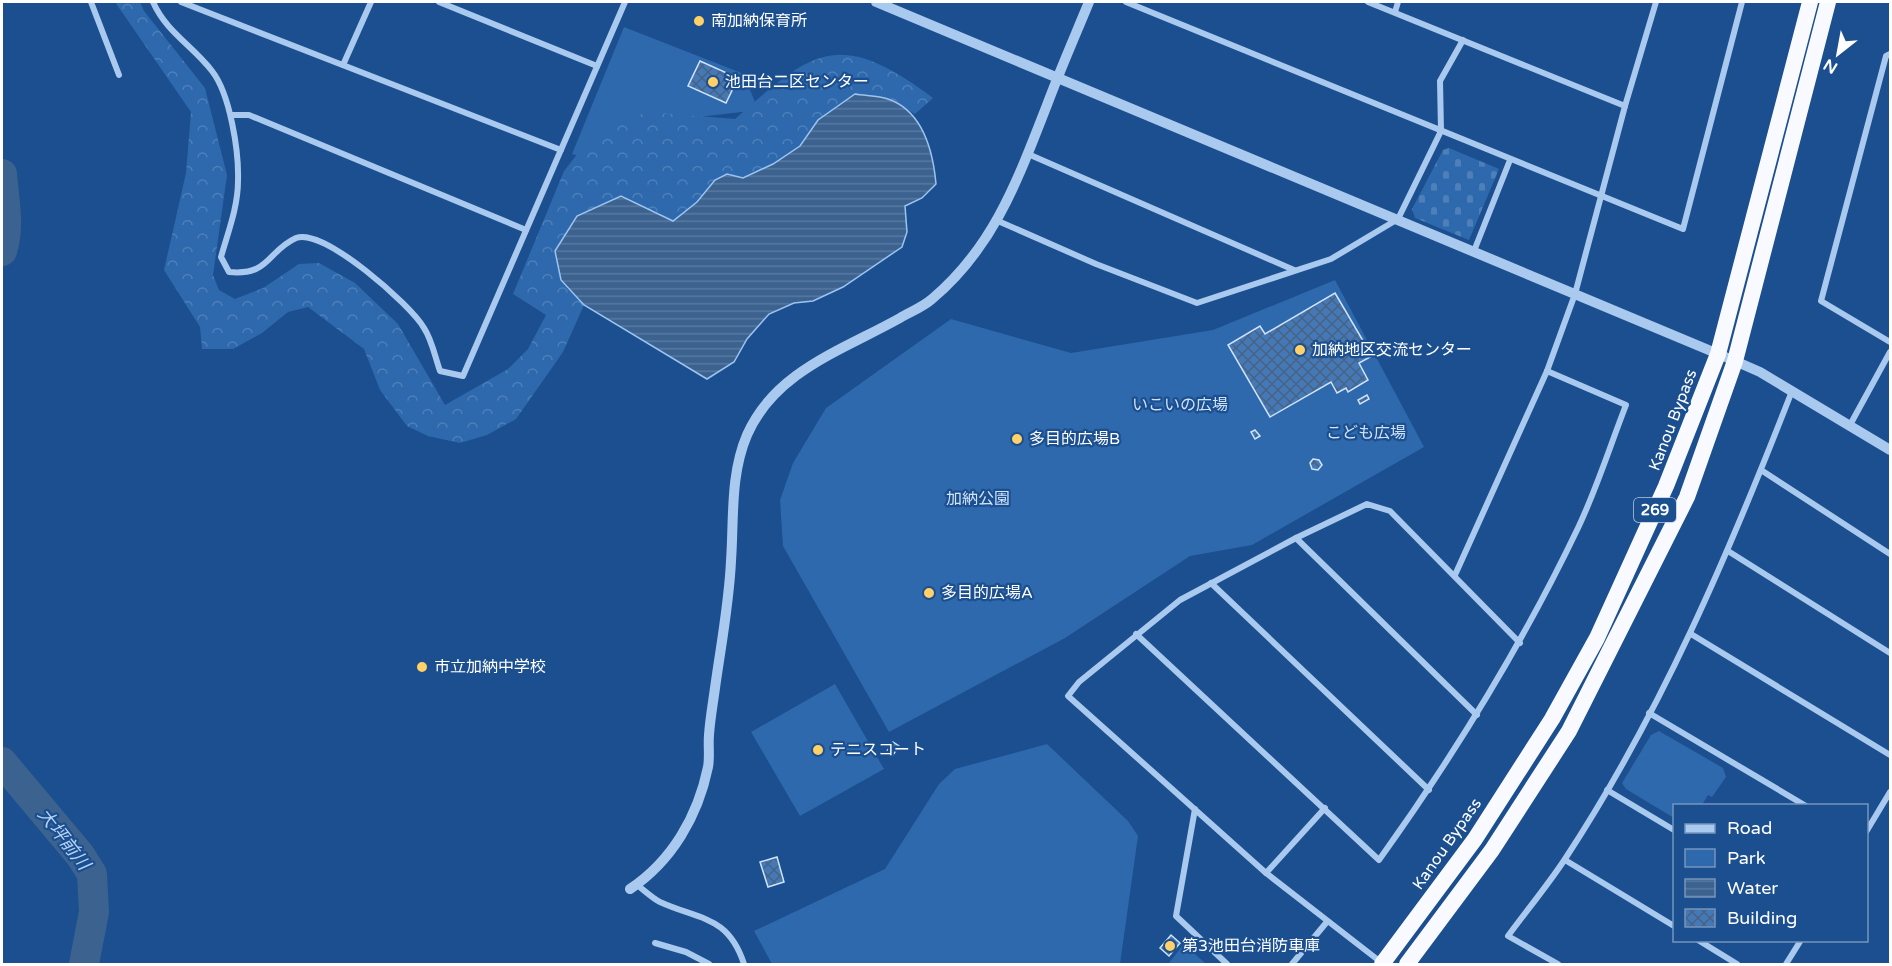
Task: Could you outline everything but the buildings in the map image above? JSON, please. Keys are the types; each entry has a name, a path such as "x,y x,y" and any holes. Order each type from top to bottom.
{"highway":[{"name":"Kanou Bypass","path":"1383,964 1474,839 1552,718 1597,638 1666,486 1718,354 1810,2"},
{"name":"269","path":"1407,964 1492,850 1569,731 1687,497 1736,361 1828,2"}],"street":[{"path":"91,2 119,75"},
{"path":"153,2 168,29 213,72 231,116 238,180 234,211 221,257 229,272 248,273 259,268 297,238 311,238 330,245 378,280 424,327 440,371 463,376 625,2"},
{"path":"181,2 561,150"},
{"path":"344,65 371,2"},
{"path":"439,2 597,66"},
{"path":"876,2 1736,361 1792,391 1890,450"},
{"path":"744,964 728,934 707,918 659,902 634,887 655,872 690,823 708,765 709,733 729,600 732,504 736,469 747,436 760,411 777,390 801,372 931,301 981,249 998,221 1028,154 1089,2"},
{"path":"1126,2 1683,230 1742,2"},
{"path":"1368,2 1625,106"},
{"path":"1395,12 1398,2"},
{"path":"1455,575 1547,371 1575,294 1625,106 1656,2"},
{"path":"998,221 1096,264 1197,303 1330,259 1398,219 1441,131 1440,81 1463,40"},
{"path":"1890,54 1886,56 1872,103 1821,301 1890,342"},
{"path":"231,116 249,115 526,230"},
{"path":"1028,154 1295,270"},
{"path":"1474,251 1510,160"},
{"path":"1850,425 1890,352"},
{"path":"1136,634 1379,860 1429,790 1520,643 1579,526 1626,405 1547,371"},
{"path":"1558,964 1508,936 1564,860 1608,790 1691,634 1728,551 1792,391"},
{"path":"1761,470 1890,554"},
{"path":"1383,964 1326,923 1266,873 1068,696 1079,682 1180,600 1296,538 1367,504 1390,511 1520,643"},
{"path":"1296,538 1477,715"},
{"path":"1728,551 1890,653"},
{"path":"1211,583 1429,790"},
{"path":"1691,634 1890,755"},
{"path":"1649,713 1803,804"},
{"path":"1608,790 1673,829"},
{"path":"1868,829 1890,792"},
{"path":"1266,873 1325,808"},
{"path":"1195,809 1176,916 1227,964"},
{"path":"1564,860 1673,925"},
{"path":"1292,964 1326,923"},
{"path":"1701,942 1737,964"},
{"path":"1786,964 1800,942"},
{"path":"655,943 686,952 709,964"}],"green space":[{"path":"115,2 140,2 144,11 205,88 227,175 213,275 219,290 235,299 263,288 299,264 319,263 355,283 398,324 445,405 508,369 528,349 546,315 513,294 564,171 586,143 617,123 647,112 735,119 786,76 808,63 828,56 850,55 874,62 901,76 933,98 915,114 888,99 818,120 800,146 773,164 743,178 727,174 715,180 697,202 673,221 653,210 561,280 584,305 563,352 516,419 487,435 460,443 428,436 407,426 380,390 364,349 308,307 288,312 262,333 233,349 202,349 200,327 164,270 186,173 191,112"},
{"path":"624,27 744,74 758,110 674,120 592,160 572,154"},
{"path":"1449,148 1499,169 1469,240 1415,218 1412,209 1443,150"},
{"name":"加納公園","path":"1335,280 1424,447 1252,545 1190,556 1065,638 889,732 783,546 780,500 793,463 826,408 951,319 1071,353 1213,330"},
{"name":"テニスコート","path":"835,684 884,769 800,816 751,732"},
{"path":"1659,731 1723,768 1726,777 1712,797 1708,795 1703,804 1673,804 1673,817 1626,789 1622,783 1651,735"},
{"path":"1047,744 1128,821 1138,836 1120,964 772,964 754,931 885,869 939,784 955,769"},
{"path":"1184,944 1206,964 1168,964"}],"water":[{"path":"855,94 888,99 910,113 918,122 929,146 936,184 922,198 905,206 907,232 902,247 843,287 813,301 794,303 769,314 747,339 734,362 707,379 584,305 561,280 555,251 577,216 621,196 673,221 697,202 715,180 727,174 743,178 773,164 800,146 818,120"}],"waterway":[{"name":"大坪前川","path":"2,174 6,223 2,251"},
{"name":"大坪前川","path":"2,762 80,855 92,874 94,912 84,964"}],"place":[{"name":"南加納保育所","path":"699,21"},
{"name":"池田台二区センター","path":"713,82"},
{"name":"加納地区交流センター","path":"1300,350"},
{"name":"多目的広場B","path":"1017,439"},
{"name":"多目的広場A","path":"929,593"},
{"name":"市立加納中学校","path":"422,667"},
{"name":"テニスコート","path":"818,750"},
{"name":"第3池田台消防車庫","path":"1170,946"}],"park label":[{"name":"いこいの広場","path":"1180,405"},
{"name":"こども広場","path":"1366,433"}]}
